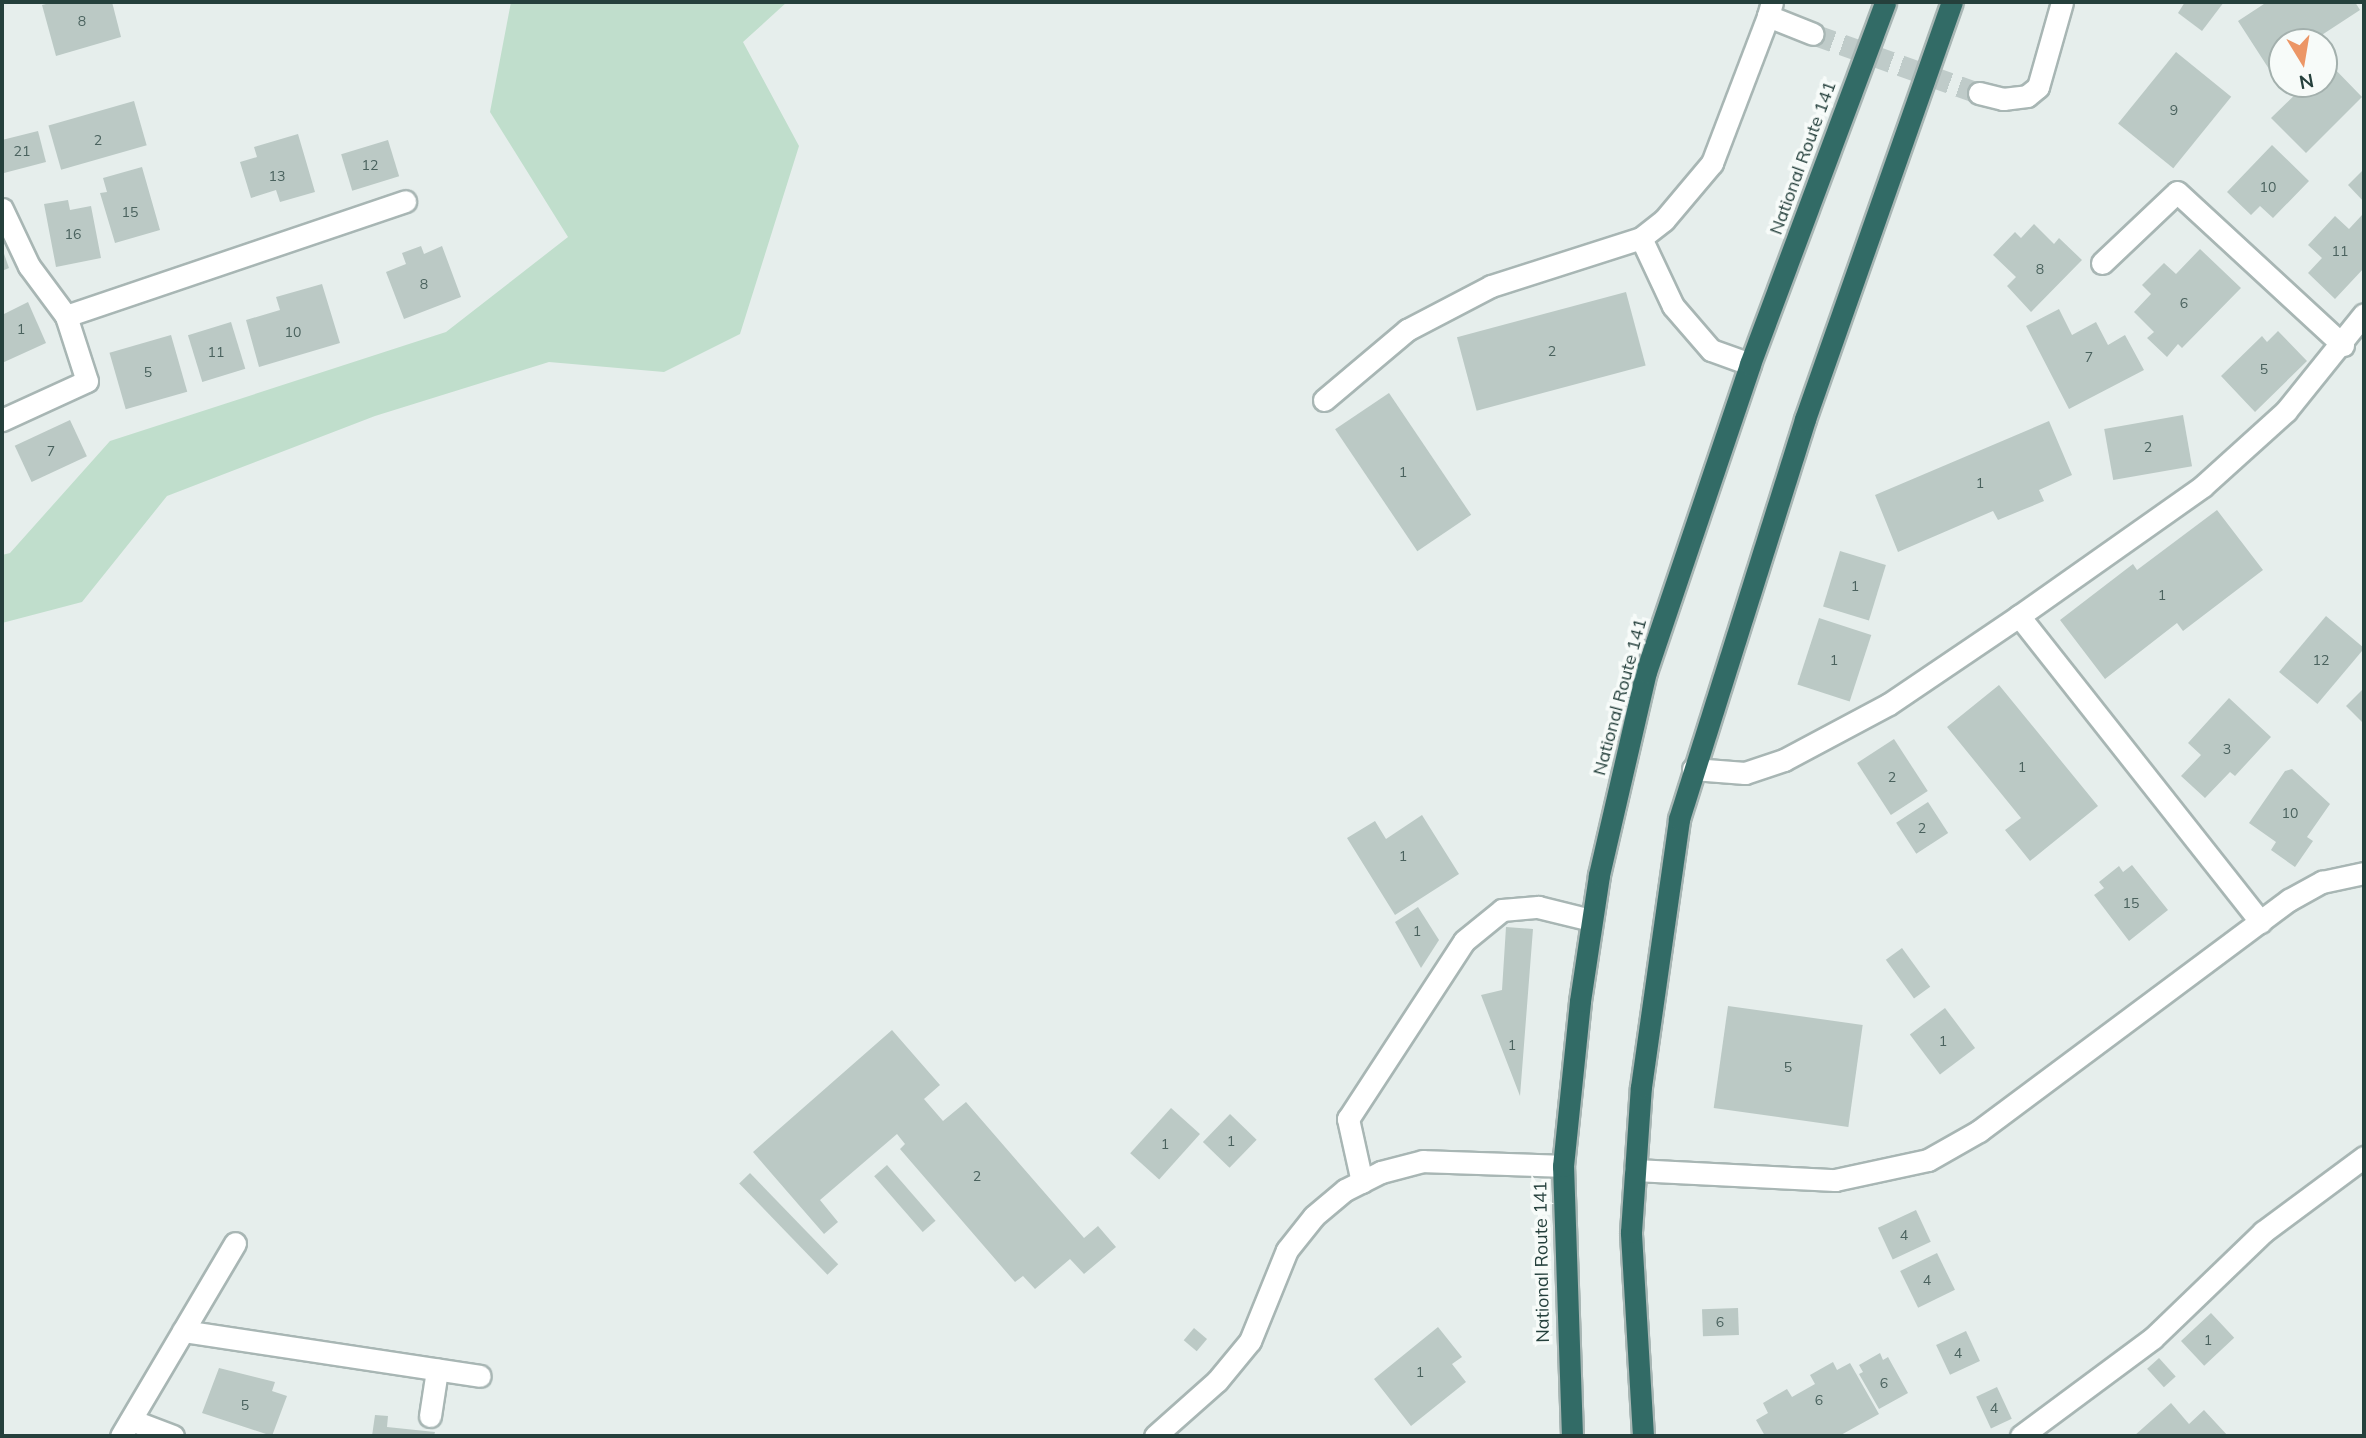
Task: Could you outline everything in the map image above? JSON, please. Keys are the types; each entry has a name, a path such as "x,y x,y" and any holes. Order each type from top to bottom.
{"highway":[{"name":"National Route 141","path":"1572,1436 1563,1166 1591,920 1646,673 1750,364 1885,2"},
{"path":"1643,1436 1631,1232 1660,932 1679,819 1804,419 1952,2"}],"street":[{"path":"1979,93 2003,99 2027,96 2038,87 2062,2"},
{"path":"1324,400 1407,330 1491,286 1641,238 1664,220 1712,163 1770,9 1813,34"},
{"path":"2102,263 2177,192 2343,345"},
{"path":"66,316 405,201"},
{"path":"2,209 29,266 66,316 87,381 2,420"},
{"path":"1641,238 1680,315 1711,350 1750,364"},
{"path":"1693,769 1745,774 1784,760 1889,704 2019,616 2203,486 2286,411 2343,345 2364,314"},
{"path":"2019,616 2261,922"},
{"path":"1635,1170 1835,1180 1928,1160 1979,1131 2261,922 2322,882 2364,873"},
{"path":"1362,1182 1348,1119 1465,941 1502,910 1538,907 1591,920"},
{"path":"2021,1436 2153,1338 2263,1232 2364,1157"},
{"path":"1155,1436 1217,1381 1250,1341 1287,1250 1314,1216 1362,1182 1423,1161 1563,1166"},
{"path":"173,1436 126,1428 235,1243"},
{"path":"183,1331 480,1376"},
{"path":"430,1416 437,1370"}],"green space":[{"path":"511,2 787,2 743,42 799,146 740,334 664,372 549,362 375,416 167,496 82,602 2,623 2,555 10,553 110,441 446,332 568,237 490,112"}],"building":[{"path":"54,2 112,2 121,37 56,56 42,5"},
{"path":"2185,2 2224,2 2202,31 2178,13"},
{"path":"2267,2 2355,2 2360,10 2332,28 2268,28 2268,67 2238,21"},
{"path":"2176,52 2231,97 2173,168 2118,123"},
{"path":"2338,72 2362,97 2306,153 2271,118 2292,98 2338,98"},
{"path":"134,101 147,145 61,170 48,126"},
{"path":"38,131 46,162 4,173 2,140"},
{"path":"298,134 315,192 280,202 276,190 251,198 240,162 257,157 254,147"},
{"path":"388,140 399,176 352,191 341,154"},
{"path":"2272,145 2309,181 2273,218 2260,206 2251,215 2227,192"},
{"path":"142,167 160,230 115,243 100,193 107,192 103,178"},
{"path":"2364,169 2364,202 2348,185"},
{"path":"68,200 70,210 91,206 101,258 56,267 44,204"},
{"path":"2362,215 2364,268 2335,299 2308,273 2322,258 2308,245 2335,216 2349,229"},
{"path":"2034,224 2054,244 2059,238 2082,260 2031,312 2007,286 2016,277 1993,255 2015,232 2021,238"},
{"path":"421,246 424,254 442,246 461,297 404,319 386,272 406,264 402,253"},
{"path":"2,248 9,268 2,271"},
{"path":"2200,249 2241,288 2182,348 2178,344 2167,357 2147,338 2154,332 2134,312 2151,294 2142,285 2164,263 2176,274"},
{"path":"322,284 340,343 259,367 246,320 280,310 276,297"},
{"path":"1626,292 1646,365 1477,411 1457,337"},
{"path":"28,302 46,343 2,363 2,315"},
{"path":"2059,309 2072,335 2096,322 2108,345 2125,335 2144,370 2069,409 2026,326"},
{"path":"231,322 245,369 202,382 188,335"},
{"path":"2278,331 2307,361 2255,412 2221,376 2262,336 2267,342"},
{"path":"171,335 187,392 126,409 109,353"},
{"path":"1389,393 1471,515 1417,551 1335,429"},
{"path":"2183,415 2192,466 2113,480 2104,429"},
{"path":"70,420 87,456 32,482 15,446"},
{"path":"2049,421 2072,475 2039,490 2044,501 1998,520 1993,511 1898,552 1875,495"},
{"path":"2217,510 2263,570 2183,631 2177,623 2105,679 2060,620 2133,564 2137,570"},
{"path":"1840,551 1886,565 1869,620 1823,606"},
{"path":"2326,616 2364,648 2317,704 2279,672"},
{"path":"1819,618 1871,635 1850,702 1797,685"},
{"path":"1999,685 2098,806 2030,861 2005,830 2021,818 1947,727"},
{"path":"2364,688 2364,724 2346,706"},
{"path":"2229,698 2271,737 2235,776 2230,772 2205,798 2181,776 2201,755 2188,743"},
{"path":"1894,739 1928,791 1891,815 1857,763"},
{"path":"2292,769 2330,804 2307,837 2313,841 2295,867 2271,850 2276,842 2249,823 2285,771"},
{"path":"1928,802 1948,833 1916,854 1896,823"},
{"path":"1422,815 1459,874 1395,915 1347,838 1375,821 1386,839"},
{"path":"2132,865 2168,910 2129,941 2094,895 2104,888 2099,882 2119,866 2123,872"},
{"path":"1418,907 1439,940 1421,968 1395,922"},
{"path":"1506,927 1533,929 1520,1096 1481,995 1502,990"},
{"path":"1902,948 1930,987 1914,999 1886,960"},
{"path":"1728,1006 1863,1025 1848,1127 1714,1108"},
{"path":"1945,1008 1975,1048 1940,1074 1910,1034"},
{"path":"892,1030 940,1085 924,1099 943,1121 966,1102 1084,1238 1098,1226 1116,1247 1084,1274 1070,1259 1035,1289 1023,1276 1015,1282 900,1149 905,1144 897,1134 820,1200 838,1222 824,1234 753,1152"},
{"path":"1171,1108 1200,1134 1159,1179 1130,1153"},
{"path":"1230,1114 1257,1140 1230,1168 1203,1142"},
{"path":"887,1165 936,1221 923,1232 874,1176"},
{"path":"750,1173 838,1264 827,1275 739,1183"},
{"path":"1916,1210 1931,1242 1893,1259 1878,1228"},
{"path":"1937,1253 1955,1290 1918,1308 1900,1271"},
{"path":"1738,1308 1739,1335 1703,1336 1702,1309"},
{"path":"2211,1313 2234,1338 2204,1366 2181,1341"},
{"path":"1438,1327 1462,1357 1452,1364 1466,1382 1411,1426 1374,1379"},
{"path":"1194,1328 1207,1339 1197,1351 1184,1340"},
{"path":"1966,1331 1980,1361 1950,1375 1936,1345"},
{"path":"1880,1353 1883,1360 1888,1357 1908,1393 1879,1409 1859,1374 1863,1372 1859,1365"},
{"path":"2159,1358 2176,1377 2164,1387 2147,1369"},
{"path":"1833,1362 1837,1370 1850,1363 1879,1414 1839,1436 1765,1436 1756,1420 1768,1413 1763,1403 1787,1389 1792,1397 1815,1384 1810,1375"},
{"path":"219,1368 275,1382 272,1391 287,1396 272,1436 202,1413"},
{"path":"1997,1387 2012,1419 1991,1428 1976,1397"},
{"path":"2171,1403 2189,1424 2204,1410 2228,1436 2134,1436"},
{"path":"375,1415 388,1416 387,1427 435,1432 434,1436 372,1436"}],"tunnel":[{"path":"1813,34 1979,93"}]}
